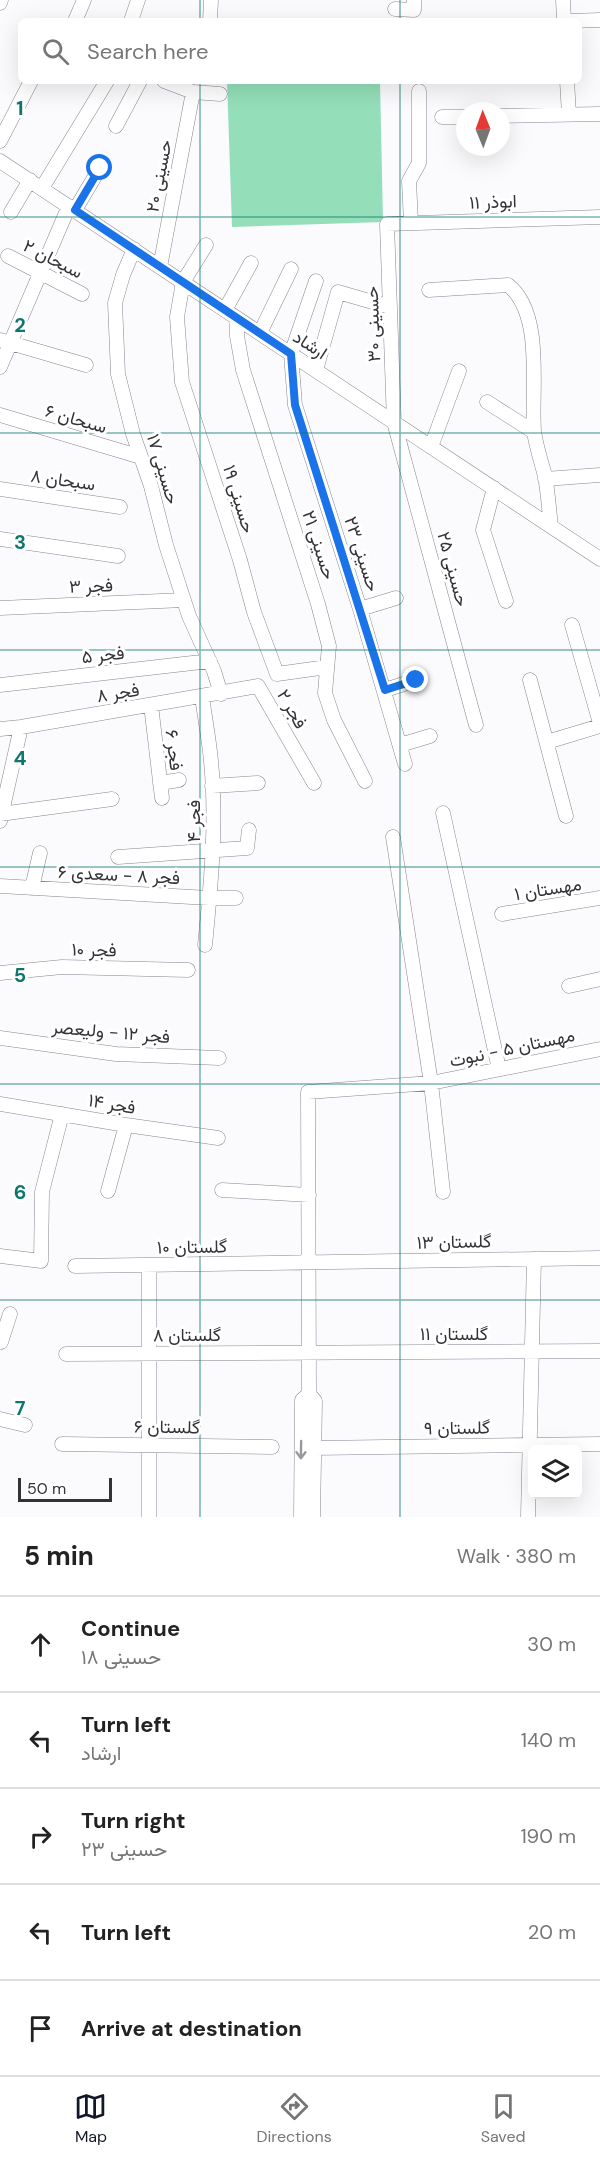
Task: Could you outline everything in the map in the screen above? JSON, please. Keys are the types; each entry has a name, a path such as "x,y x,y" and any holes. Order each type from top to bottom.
{"street":[{"path":"76,18 84,0"},
{"path":"132,18 138,0"},
{"path":"210,18 211,0"},
{"path":"395,9 414,10 414,0"},
{"path":"563,0 564,18"},
{"path":"582,21 600,20"},
{"path":"0,141 29,84"},
{"path":"11,212 36,184 105,84"},
{"path":"116,126 138,84"},
{"path":"172,84 193,92 220,94"},
{"path":"567,84 568,114"},
{"path":"411,223 409,181 419,164 419,91"},
{"name":"حسینی ۲۰","path":"160,267 193,92"},
{"path":"510,116 600,114"},
{"path":"442,117 456,117"},
{"name":"ارشاد","path":"0,160 600,559"},
{"path":"0,367 5,341 72,208 100,168"},
{"name":"ابوذر ۱۱","path":"387,224 600,217"},
{"name":"حسینی ۳۰","path":"387,224 394,422"},
{"path":"183,282 206,245"},
{"name":"حسینی ۱۷","path":"134,249 115,303 118,374 189,616 210,662 221,694"},
{"name":"سبحان ۲","path":"8,256 82,294"},
{"path":"225,309 251,263"},
{"path":"260,333 291,269"},
{"path":"291,354 316,281"},
{"name":"حسینی ۱۹","path":"183,282 177,317 182,382 240,560 254,612 277,674 327,667"},
{"path":"429,290 508,285 518,292 529,323 534,372 534,432 545,479 551,526"},
{"path":"316,370 338,292 390,308"},
{"name":"حسینی ۲۱","path":"237,318 237,336 243,370 318,604 329,646 325,693 334,720 365,781"},
{"path":"5,341 86,365"},
{"name":"حسینی ۲۳","path":"291,354 295,405 385,690 405,764"},
{"path":"431,447 459,371"},
{"path":"487,402 534,432"},
{"name":"سبحان ۶","path":"0,415 141,457"},
{"name":"حسینی ۲۵","path":"394,422 476,725"},
{"path":"545,479 600,475"},
{"path":"494,488 483,530 506,601"},
{"name":"سبحان ۸","path":"0,489 120,507"},
{"path":"0,539 118,556"},
{"path":"360,609 396,598"},
{"name":"فجر ۳","path":"0,608 184,600"},
{"path":"547,742 600,724 572,625"},
{"name":"فجر ۵","path":"0,685 210,662"},
{"path":"385,690 416,680"},
{"path":"530,680 566,816"},
{"name":"فجر ۲","path":"221,694 258,686 314,783"},
{"name":"فجر ۸","path":"0,729 221,694"},
{"name":"فجر ۴","path":"202,697 212,786 209,898 205,945"},
{"name":"فجر ۶","path":"151,705 162,798"},
{"path":"21,727 1,817 112,799"},
{"path":"400,745 430,736"},
{"path":"160,783 179,780"},
{"path":"212,786 258,783"},
{"path":"443,813 499,1069"},
{"path":"118,857 247,848 249,830"},
{"path":"393,837 431,1083 443,1192"},
{"path":"32,888 40,853"},
{"name":"فجر ۸ - سعدی ۶","path":"0,886 236,898"},
{"name":"مهستان ۱","path":"502,914 600,898"},
{"name":"فجر ۱۰","path":"0,973 62,968 188,970"},
{"path":"569,986 600,980"},
{"name":"فجر ۱۲ - ولیعصر","path":"0,1038 116,1054 219,1058"},
{"name":"مهستان ۵ - نبوت","path":"309,1195 308,1092 431,1083 600,1049"},
{"name":"فجر ۱۴","path":"0,1104 218,1138"},
{"path":"0,1256 41,1261 42,1192 62,1114"},
{"path":"108,1191 126,1125"},
{"path":"222,1190 309,1195 309,1394 315,1401 313,1517"},
{"name":"گلستان ۱۳","path":"309,1263 600,1258"},
{"path":"530,1445 534,1259"},
{"name":"گلستان ۱۰","path":"75,1266 309,1263"},
{"path":"149,1265 149,1517"},
{"path":"5,1343 10,1314"},
{"name":"گلستان ۱۱","path":"309,1353 600,1351"},
{"name":"گلستان ۸","path":"66,1354 309,1353"},
{"path":"301,1517 302,1400 309,1394"},
{"path":"0,1419 25,1425"},
{"name":"گلستان ۶","path":"62,1444 272,1446"},
{"name":"گلستان ۹","path":"530,1445 600,1444"},
{"name":"گلستان ۹","path":"314,1448 528,1445"},
{"path":"528,1499 528,1517"}],"green space":[{"path":"227,84 380,84 383,222 232,227"}],"route":[{"path":"100,168 75,210 291,354 295,405 385,690 416,680"}]}
